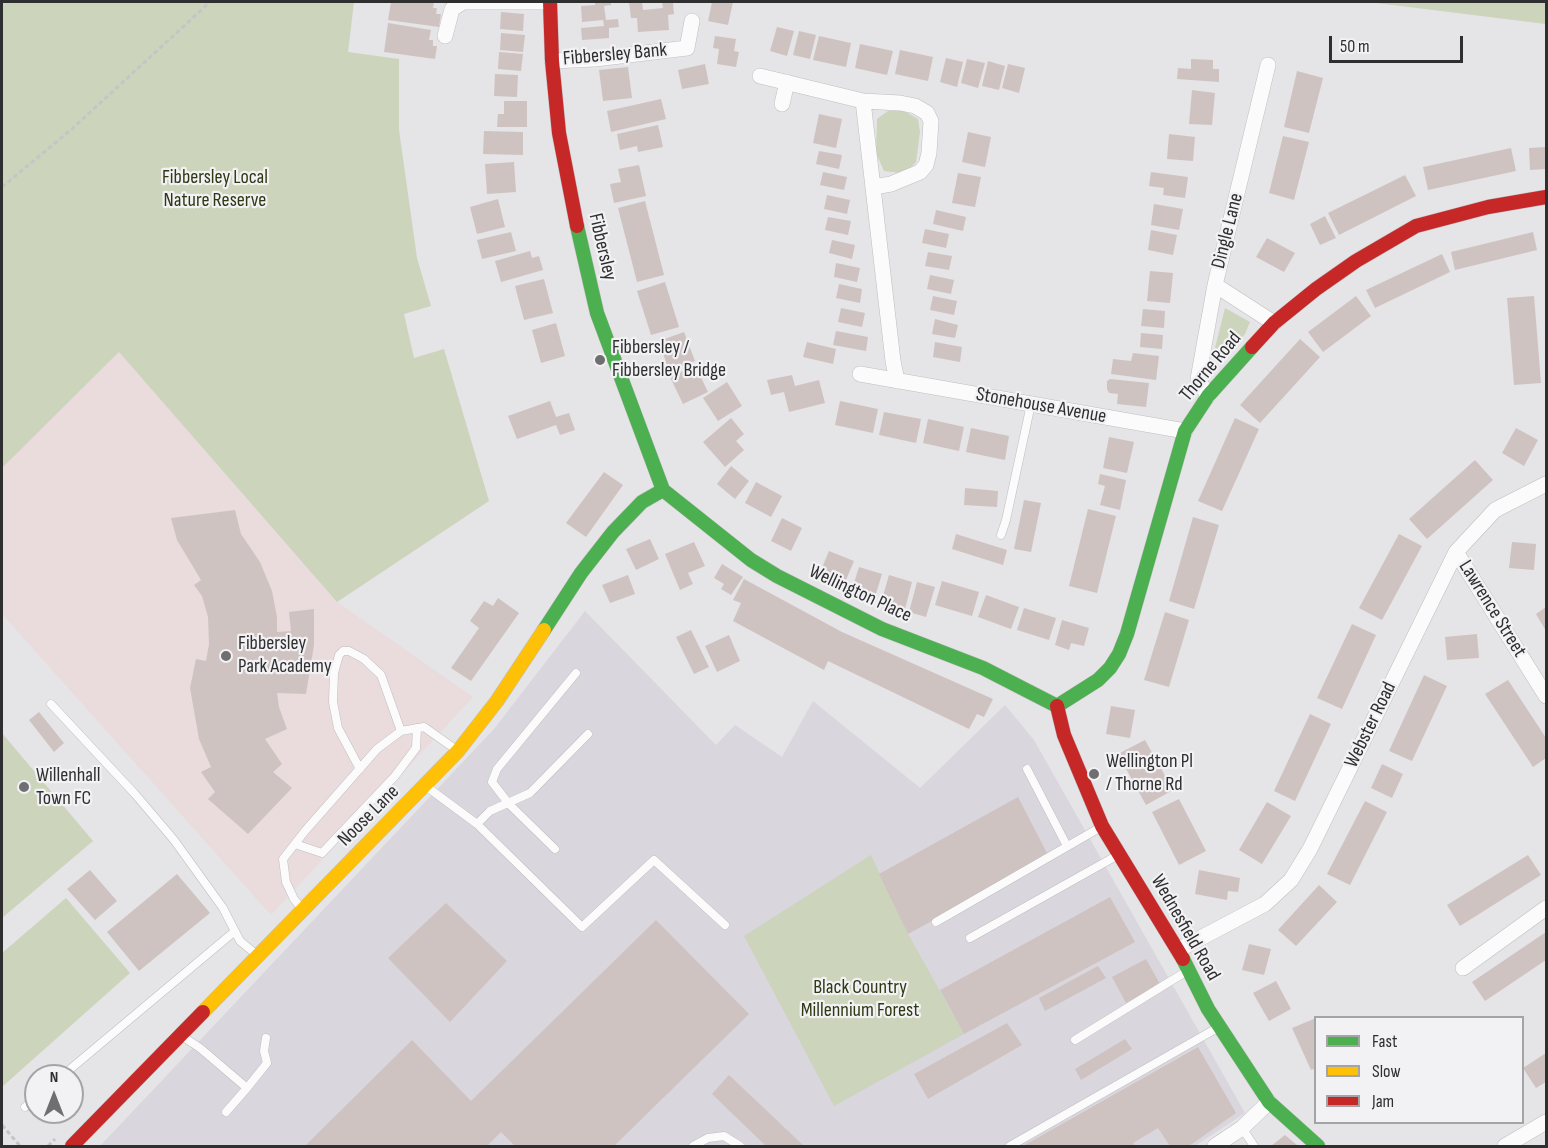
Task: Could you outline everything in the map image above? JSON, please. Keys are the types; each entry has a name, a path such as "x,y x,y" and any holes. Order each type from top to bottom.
{"street":[{"path":"445,36 452,9 463,2 550,2"},
{"name":"Fibbersley","path":"550,2 552,61 559,133 597,313 663,490"},
{"name":"Fibbersley Bank","path":"552,61 595,59 687,48 692,21"},
{"name":"Dingle Lane","path":"1208,396 1198,379 1215,285 1268,65"},
{"path":"760,76 863,101 915,106 927,113 932,121 926,165 920,172 891,184 874,187"},
{"path":"782,104 787,82"},
{"path":"863,101 897,381"},
{"name":"Thorne Road","path":"1057,706 1098,680 1119,654 1127,634 1185,431 1208,396 1274,323 1332,278 1416,226 1488,207 1546,197"},
{"path":"1215,285 1274,323"},
{"name":"Stonehouse Avenue","path":"860,374 1185,431"},
{"name":"Webster Road","path":"1178,950 1265,904 1291,880 1310,849 1456,552 1495,510 1546,484"},
{"name":"Wellington Place","path":"663,490 752,560 777,576 882,629 983,668 1057,706"},
{"name":"Noose Lane","path":"72,1146 458,751 496,701 581,573 613,532 642,502 663,490"},
{"name":"Lawrence Street","path":"1456,552 1546,696"},
{"name":"Wednesfield Road","path":"1057,706 1064,735 1102,826 1178,950 1220,1026 1269,1102 1318,1146"},
{"path":"1463,968 1546,908"},
{"path":"1215,1146 1242,1128 1269,1102"},
{"path":"1505,1146 1546,1123"}],"lane":[{"path":"1001,535 1031,404"},
{"path":"360,769 338,728 333,702 334,673 339,655 343,651 349,651 364,659 381,675 401,731"},
{"path":"555,849 509,804 492,782 497,769 576,673"},
{"path":"51,704 135,794 174,840 223,908 240,941 258,956"},
{"path":"302,910 286,882 283,859 377,749 401,731 424,727 458,751"},
{"path":"295,844 322,853 395,776 416,748 417,728"},
{"path":"477,825 490,811 530,794 588,734"},
{"path":"1027,769 1067,846"},
{"path":"425,786 477,825 582,927 654,860 725,925"},
{"path":"936,922 1102,826"},
{"path":"970,938 1119,854"},
{"path":"76,1064 235,931"},
{"path":"1074,1040 1188,970"},
{"path":"1010,1146 1220,1026"},
{"path":"181,1035 247,1088"},
{"path":"226,1112 267,1063 264,1051 266,1038"},
{"path":"1242,1128 1254,1146"},
{"path":"693,1146 708,1138 724,1136 740,1146"}],"path":[{"path":"2,187 73,128 210,2"},
{"path":"2,1125 20,1146"}],"shaded area":[{"name":"Fibbersley Park Academy","path":"119,352 337,602 473,697 271,915 2,614 2,468"},
{"path":"585,611 716,745 735,725 782,757 813,701 920,788 1005,705 1034,740 1245,1113 1195,1146 100,1146 494,729"}],"green space":[{"name":"Fibbersley Local Nature Reserve","path":"2,2 354,2 348,52 399,59 399,130 417,258 431,306 404,314 414,358 444,349 489,501 337,602 119,352 2,468"},
{"path":"1368,2 1546,2 1546,24"},
{"path":"888,111 904,111 918,119 920,132 916,162 908,171 900,173 884,171 876,153 877,119"},
{"path":"1225,308 1250,322 1245,334 1223,357 1214,352"},
{"name":"Willenhall Town FC","path":"2,733 93,841 2,918"},
{"name":"Black Country Millennium Forest","path":"871,855 908,934 964,1034 834,1106 744,936"},
{"path":"66,898 130,973 28,1064 24,1064 24,1067 2,1087 2,953"}],"building":[{"path":"391,2 434,2 433,8 437,8 436,14 441,14 439,27 388,20"},
{"path":"595,2 611,2 611,5 604,6 606,20 618,19 619,27 609,28 609,38 582,40 581,28 604,26 603,20 582,22 581,6 595,5"},
{"path":"629,2 642,2 643,10 663,8 662,2 673,2 674,14 668,15 669,30 638,32 637,18 631,18"},
{"path":"712,2 733,2 728,25 708,21"},
{"path":"501,12 524,14 523,31 500,29"},
{"path":"388,23 431,30 429,40 433,40 433,46 437,46 435,59 384,52"},
{"path":"777,27 794,31 787,56 770,51"},
{"path":"799,31 816,35 810,59 793,55"},
{"path":"501,33 525,35 523,52 500,50"},
{"path":"715,36 736,39 734,51 739,52 736,67 717,64 719,49 713,48"},
{"path":"819,36 851,43 846,67 813,60"},
{"path":"860,44 893,51 887,75 855,68"},
{"path":"900,50 933,57 928,81 895,74"},
{"path":"499,52 523,54 521,71 498,69"},
{"path":"946,58 963,62 957,87 940,82"},
{"path":"967,59 985,63 978,88 961,83"},
{"path":"1191,59 1213,60 1213,69 1219,69 1219,82 1177,79 1178,68 1191,69"},
{"path":"988,61 1005,66 999,90 982,86"},
{"path":"705,64 709,84 682,89 678,70"},
{"path":"1008,64 1025,68 1019,93 1002,88"},
{"path":"628,67 632,98 603,101 599,70"},
{"path":"1297,71 1323,78 1309,133 1284,127"},
{"path":"495,74 518,75 517,97 494,96"},
{"path":"1192,90 1215,93 1212,125 1189,124"},
{"path":"661,99 666,119 611,132 607,111"},
{"path":"504,101 527,101 527,127 497,127 498,114 504,114"},
{"path":"819,114 842,119 836,148 813,143"},
{"path":"658,125 663,147 638,152 637,146 620,150 617,134"},
{"path":"484,131 523,132 523,155 483,154"},
{"path":"968,132 991,137 985,167 962,162"},
{"path":"1169,134 1195,137 1193,161 1167,159"},
{"path":"1283,136 1309,142 1294,200 1269,193"},
{"path":"1546,147 1546,169 1530,170 1529,148"},
{"path":"1511,148 1516,171 1428,190 1423,167"},
{"path":"819,151 842,155 839,169 816,164"},
{"path":"514,162 516,192 487,194 485,164"},
{"path":"639,165 646,196 614,203 610,184 621,182 618,169"},
{"path":"823,172 847,177 844,190 820,185"},
{"path":"1151,172 1188,177 1185,198 1163,195 1164,188 1149,186"},
{"path":"958,173 981,177 975,207 952,203"},
{"path":"1405,175 1416,196 1339,235 1328,213"},
{"path":"827,195 850,200 847,214 824,209"},
{"path":"498,199 505,227 477,234 470,207"},
{"path":"645,201 664,275 637,282 618,208"},
{"path":"1154,204 1183,209 1179,230 1151,225"},
{"path":"936,210 966,217 963,231 933,224"},
{"path":"1325,216 1336,238 1320,245 1310,224"},
{"path":"828,217 851,221 848,235 825,230"},
{"path":"925,229 949,234 946,248 922,243"},
{"path":"1151,230 1177,235 1173,255 1148,250"},
{"path":"511,232 516,251 482,259 477,240"},
{"path":"1533,232 1537,250 1455,270 1451,252"},
{"path":"1267,238 1295,253 1284,272 1256,257"},
{"path":"832,240 855,245 852,259 829,253"},
{"path":"530,251 532,258 539,256 543,270 501,282 495,261"},
{"path":"928,252 952,256 949,270 925,266"},
{"path":"1442,254 1450,272 1375,308 1366,290"},
{"path":"836,263 860,268 857,282 834,277"},
{"path":"1150,271 1173,273 1170,303 1147,301"},
{"path":"930,275 954,280 951,294 927,289"},
{"path":"544,279 553,313 524,320 515,286"},
{"path":"665,282 679,327 651,335 637,291"},
{"path":"839,284 862,289 860,303 836,298"},
{"path":"933,296 957,301 954,315 930,310"},
{"path":"1356,296 1371,316 1323,352 1308,332"},
{"path":"1534,296 1541,383 1514,385 1507,298"},
{"path":"841,308 865,313 862,327 838,322"},
{"path":"1143,309 1165,311 1164,328 1141,326"},
{"path":"935,319 958,325 955,338 932,334"},
{"path":"556,323 565,356 541,363 532,330"},
{"path":"836,331 868,337 866,351 833,345"},
{"path":"684,332 695,361 669,371 659,341"},
{"path":"1141,333 1163,335 1162,349 1140,347"},
{"path":"1300,339 1320,357 1260,423 1240,405"},
{"path":"807,342 836,349 833,364 803,357"},
{"path":"935,342 962,347 960,362 933,357"},
{"path":"1133,353 1159,356 1156,380 1111,374 1113,359 1131,361"},
{"path":"695,365 708,392 683,404 670,377"},
{"path":"792,375 795,386 819,380 825,403 789,412 784,392 771,395 767,380"},
{"path":"1110,379 1149,383 1146,407 1117,404 1118,394 1109,393 1107,389 1107,381"},
{"path":"727,382 742,406 718,421 703,398"},
{"path":"550,401 556,417 569,413 575,430 560,435 556,425 517,439 508,416"},
{"path":"840,401 878,409 873,433 835,425"},
{"path":"884,412 921,419 916,443 879,435"},
{"path":"731,418 744,434 736,441 744,450 725,467 703,442"},
{"path":"1235,418 1259,429 1222,511 1198,501"},
{"path":"928,419 964,427 959,451 923,443"},
{"path":"971,428 1009,436 1005,460 966,452"},
{"path":"1516,428 1538,440 1524,466 1502,453"},
{"path":"1109,437 1134,442 1127,473 1103,468"},
{"path":"1475,460 1493,480 1427,539 1409,519"},
{"path":"731,466 749,481 735,499 717,484"},
{"path":"604,472 623,485 586,537 566,523"},
{"path":"1100,474 1126,480 1120,510 1100,505 1105,486 1098,484"},
{"path":"756,482 782,496 771,517 745,503"},
{"path":"965,488 998,491 997,507 964,505"},
{"path":"1024,500 1041,503 1031,552 1014,549"},
{"path":"1088,509 1116,516 1097,593 1069,586"},
{"path":"235,510 241,534 260,562 272,591 277,617 277,632 291,631 289,612 314,609 314,645 306,694 277,693 279,707 287,729 265,739 282,764 273,772 292,788 248,834 208,799 215,792 201,772 211,767 199,739 190,688 196,659 206,661 209,644 208,617 202,596 194,585 201,580 177,540 171,518"},
{"path":"1193,517 1219,525 1194,609 1169,601"},
{"path":"782,518 802,528 791,551 771,541"},
{"path":"956,534 1007,550 1003,565 952,549"},
{"path":"1399,534 1422,546 1382,620 1359,608"},
{"path":"650,539 659,559 636,570 626,549"},
{"path":"694,542 705,566 688,573 693,584 680,590 665,554"},
{"path":"1512,542 1536,544 1534,570 1509,568"},
{"path":"829,551 854,561 846,580 821,570"},
{"path":"722,564 743,577 731,595 721,589 724,584 714,578"},
{"path":"859,567 882,574 875,597 852,589"},
{"path":"628,575 635,594 610,603 602,585"},
{"path":"889,575 912,582 905,609 881,603"},
{"path":"744,579 842,632 993,699 984,717 977,714 969,729 828,661 824,670 733,621 741,603 733,600"},
{"path":"942,581 979,592 972,616 935,605"},
{"path":"917,582 935,587 926,617 909,612"},
{"path":"986,595 1019,607 1011,629 978,617"},
{"path":"498,598 519,613 471,681 451,668 479,628 470,621 484,601 493,606"},
{"path":"1546,607 1546,631 1536,614"},
{"path":"1024,608 1056,618 1049,640 1017,630"},
{"path":"1165,612 1189,620 1169,687 1144,680"},
{"path":"1062,620 1089,628 1084,646 1071,643 1069,650 1055,645"},
{"path":"1352,624 1376,635 1342,709 1317,698"},
{"path":"691,630 709,667 694,674 676,637"},
{"path":"1477,634 1479,658 1447,660 1445,637"},
{"path":"729,635 740,661 717,672 705,646"},
{"path":"1424,675 1447,686 1412,761 1389,751"},
{"path":"1508,680 1546,738 1546,758 1533,767 1485,694"},
{"path":"1111,706 1135,710 1130,738 1106,734"},
{"path":"39,712 64,743 54,752 29,720"},
{"path":"1310,714 1331,724 1295,801 1274,791"},
{"path":"1145,740 1173,790 1146,805 1118,754"},
{"path":"1382,764 1403,774 1392,798 1371,788"},
{"path":"1018,797 1049,857 908,934 879,874"},
{"path":"1179,799 1206,851 1179,865 1152,812"},
{"path":"1365,801 1387,812 1350,885 1327,874"},
{"path":"1267,802 1291,816 1262,864 1239,850"},
{"path":"1528,855 1541,875 1460,926 1447,905"},
{"path":"90,870 117,901 95,920 67,889"},
{"path":"1199,870 1240,878 1238,892 1228,891 1227,900 1195,894"},
{"path":"177,874 210,913 139,971 107,932"},
{"path":"1319,885 1337,902 1296,946 1278,930"},
{"path":"1110,897 1135,942 964,1034 940,990"},
{"path":"446,903 507,961 450,1022 388,958"},
{"path":"656,920 749,1014 614,1146 515,1146 501,1132 487,1146 305,1146 412,1040 471,1101"},
{"path":"1546,932 1546,960 1485,1001 1472,982"},
{"path":"1249,944 1271,949 1264,975 1242,970"},
{"path":"1146,959 1160,984 1126,1003 1112,977"},
{"path":"1098,966 1106,978 1045,1011 1039,998"},
{"path":"1276,981 1291,1009 1269,1021 1253,993"},
{"path":"1314,1019 1314,1069 1311,1070 1292,1028"},
{"path":"1007,1023 1022,1045 928,1099 914,1074"},
{"path":"1125,1039 1132,1049 1081,1080 1075,1069"},
{"path":"1198,1047 1236,1113 1189,1146 1170,1146 1158,1128 1133,1143 1135,1146 1023,1146"},
{"path":"1546,1053 1546,1082 1536,1088 1524,1067"},
{"path":"729,1075 804,1146 766,1146 712,1094"},
{"path":"1285,1135 1297,1145 1271,1146"}],"traffic: fast":[{"path":"577,226 597,313 663,490"},
{"path":"1057,706 1098,680 1119,654 1127,634 1185,431 1208,396 1252,347"},
{"path":"663,490 751,560 777,576 882,629 983,668 1057,706"},
{"path":"544,630 581,573 613,532 642,502 663,490"},
{"path":"1183,959 1208,1009 1269,1102 1318,1146"}],"traffic: slow":[{"path":"203,1012 458,751 497,701 544,630"}],"traffic: jam":[{"path":"550,2 552,61 559,133 577,226"},
{"path":"1252,347 1274,323 1316,289 1356,261 1416,226 1488,207 1546,197"},
{"path":"1057,706 1064,735 1102,826 1183,959"},
{"path":"72,1146 203,1012"}],"place":[{"name":"Fibbersley / Fibbersley Bridge","path":"600,360"},
{"name":"Fibbersley Park Academy","path":"226,656"},
{"name":"Wellington Pl / Thorne Rd","path":"1094,774"},
{"name":"Willenhall Town FC","path":"24,787"}]}
